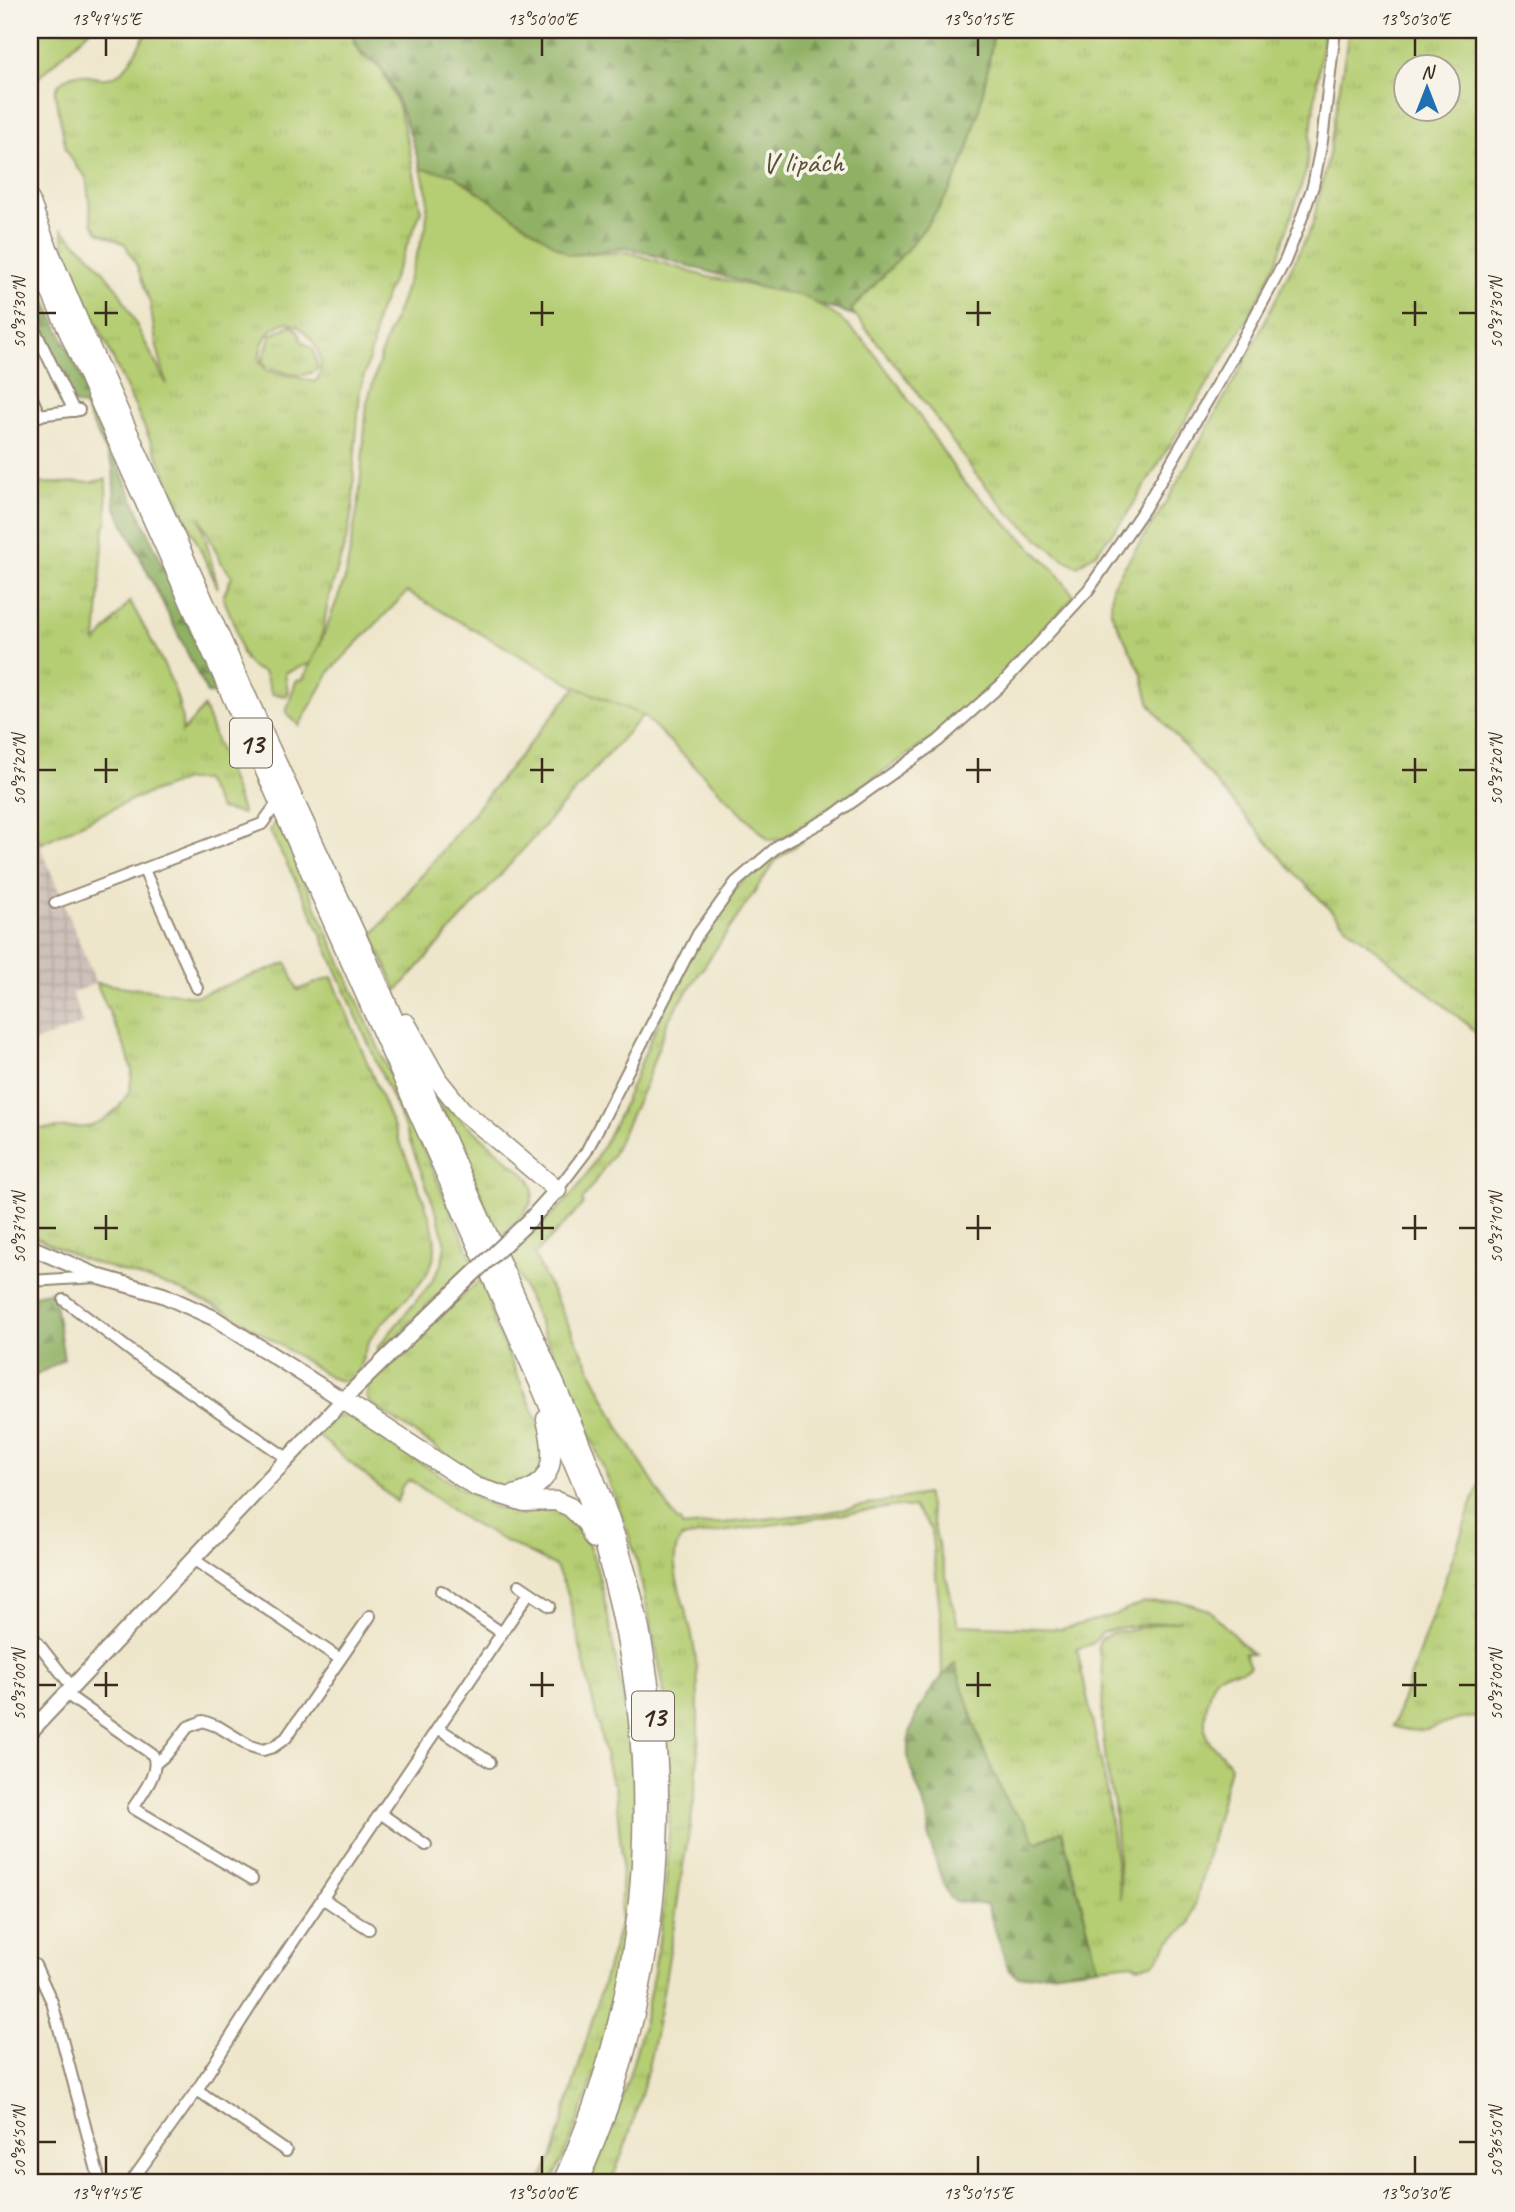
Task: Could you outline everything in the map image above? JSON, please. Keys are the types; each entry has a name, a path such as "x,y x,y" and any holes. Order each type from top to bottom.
{"highway":[{"name":"13","path":"30,200 83,331 368,960 601,1493 627,1572 645,1657 656,1738 659,1796 657,1863 643,1977 617,2077 579,2182"},
{"name":"13","path":"30,246 573,1462 601,1536 623,1617 631,1660 641,1740 643,1852 628,1976 602,2073 583,2131 562,2182"},
{"path":"368,960 438,1080 462,1110 556,1190"},
{"path":"493,1282 501,1318 545,1416 552,1453 545,1478 537,1487 528,1492 503,1497"},
{"path":"343,1400 476,1487 524,1502 556,1501 569,1507 587,1524 603,1573 623,1658 631,1707 641,1740"}],"street":[{"path":"30,1732 343,1400 529,1221 556,1190 586,1152 655,1020 675,975 698,934 736,882 779,845 831,817 938,741 1000,685 1089,589 1144,509 1229,364 1285,261 1313,186 1322,141 1335,30"},
{"path":"30,320 76,411 35,416 30,394"},
{"path":"55,903 262,824 278,802"},
{"path":"144,870 197,988"},
{"path":"30,1247 100,1277 163,1295 214,1318 343,1400"},
{"path":"30,1281 100,1277"},
{"path":"64,1300 139,1357 288,1458"},
{"path":"192,1559 340,1660"},
{"path":"519,1585 550,1606"},
{"path":"441,1591 502,1633"},
{"path":"131,2182 197,2090 322,1898 529,1593"},
{"path":"156,1763 167,1754 188,1727 203,1721 263,1750 273,1747 286,1738 370,1616"},
{"path":"30,1633 69,1690 153,1755 156,1763 154,1772 134,1808 252,1880"},
{"path":"438,1728 489,1762"},
{"path":"380,1814 426,1845"},
{"path":"322,1898 369,1930"},
{"path":"35,1965 51,2002 100,2182"},
{"path":"197,2090 286,2151"}],"shaded area":[{"path":"30,820 96,983 72,993 83,1024 30,1044"}],"green space":[{"path":"32,30 90,30 30,85"},
{"path":"149,30 352,30 354,44 363,57 381,68 399,108 410,152 421,212 376,319 373,344 360,391 353,504 348,534 329,597 320,644 311,663 285,673 288,692 286,696 272,694 264,672 245,660 223,597 232,576 222,564 200,517 218,588 66,256 62,230 91,256 119,291 167,385 156,343 150,303 137,266 125,244 98,232 92,222 86,177 66,149 55,93 61,83 75,74 96,78 115,76 127,65","holes":["287,322 303,330 316,346 321,365 315,382 267,370 260,363 261,349 270,332"]},
{"name":"V lipách","path":"353,30 994,30 975,126 955,180 921,233 851,310 854,315 629,248 569,255 452,174 421,169 392,87 380,67 358,49"},
{"path":"994,30 1324,30 1306,171 1277,261 1232,345 1126,516 1096,553 1077,566 1059,556 1010,514 977,476 915,389 851,310 921,233 955,180 975,126"},
{"path":"1349,30 1485,30 1485,1042 1467,1024 1345,925 1292,870 1163,722 1149,702 1142,674 1111,612 1112,586 1168,499 1247,357 1312,226 1329,154"},
{"path":"421,169 452,174 569,255 628,252 704,276 806,297 841,319 866,343 900,387 962,480 1055,571 1074,596 1012,667 942,732 782,839 769,840 643,715 576,687 407,592 331,670 299,726 286,712 296,681 303,679 320,644 345,579 359,500 367,403 385,342 426,227 428,196"},
{"path":"30,268 84,383 217,694 207,693 115,506 113,466 84,406 72,403 30,313"},
{"path":"291,325 298,331 302,341 313,349 318,368 306,375 292,374 264,365 262,361 271,335"},
{"path":"106,479 107,520 104,528 96,643 130,601 172,683 182,717 182,732 204,707 243,814 220,809 204,780 185,780 133,799 40,844 30,820 30,484"},
{"path":"576,687 643,715 397,991 372,936"},
{"path":"275,821 301,873 473,1261 378,1355 378,1347 431,1283 442,1263 445,1244 438,1217 403,1123 310,909 270,831"},
{"path":"810,835 776,860 668,1020 646,1082 612,1156 582,1201 584,1204 534,1255 621,1431 682,1527 824,1513 926,1494 958,1625 1062,1629 1118,1614 1142,1603 1180,1601 1209,1610 1252,1654 1244,1653 1250,1667 1219,1675 1209,1695 1205,1724 1207,1737 1230,1767 1190,1924 1169,1942 1152,1964 1139,1966 1132,1963 1098,1967 1062,1831 1036,1843 1025,1822 1008,1805 980,1742 954,1664 942,1677 941,1620 931,1530 914,1507 899,1506 681,1538 676,1548 676,1572 692,1635 698,1683 696,1787 654,2043 636,2113 611,2182 589,2182 612,2126 631,2068 647,2008 658,1947 666,1885 669,1823 665,1701 638,1566 621,1513 591,1438 509,1253 580,1185 618,1117 672,991 693,951 716,913 744,879 775,853","holes":["1181,1620 1112,1633 1101,1639 1098,1645 1103,1676 1102,1727 1114,1804 1121,1899 1106,1786 1077,1649 1092,1644 1103,1632"]},
{"path":"287,963 297,990 332,977 423,1198 434,1234 434,1256 424,1279 378,1328 368,1343 356,1373 345,1381 332,1378 231,1314 173,1287 85,1260 30,1235 30,1129 86,1127 104,1120 119,1107 130,1090 132,1071 127,1052 96,983 196,996"},
{"path":"433,1089 463,1121 530,1179 533,1188 530,1204 500,1237"},
{"path":"482,1278 496,1328 546,1439 542,1476 512,1489 489,1483 371,1404 366,1397 369,1384"},
{"path":"53,1291 64,1359 30,1379 30,1296"},
{"path":"348,1416 494,1507 514,1511 562,1509 580,1528 586,1539 602,1589 634,1770 631,1888 619,1975 599,2060 570,2142 552,2182 540,2182 552,2158 620,1925 622,1859 615,1785 611,1780 568,1594 556,1567 474,1525 409,1480 402,1486 397,1502 316,1434 333,1418"},
{"path":"1485,1467 1485,1716 1464,1718 1418,1730 1393,1726"},
{"path":"955,1663 980,1742 1008,1805 1025,1822 1036,1843 1062,1831 1098,1967 1018,1977 1008,1969 987,1905 955,1901 949,1897 932,1848 926,1812 909,1762 908,1748 910,1734 920,1708 936,1684"}]}
